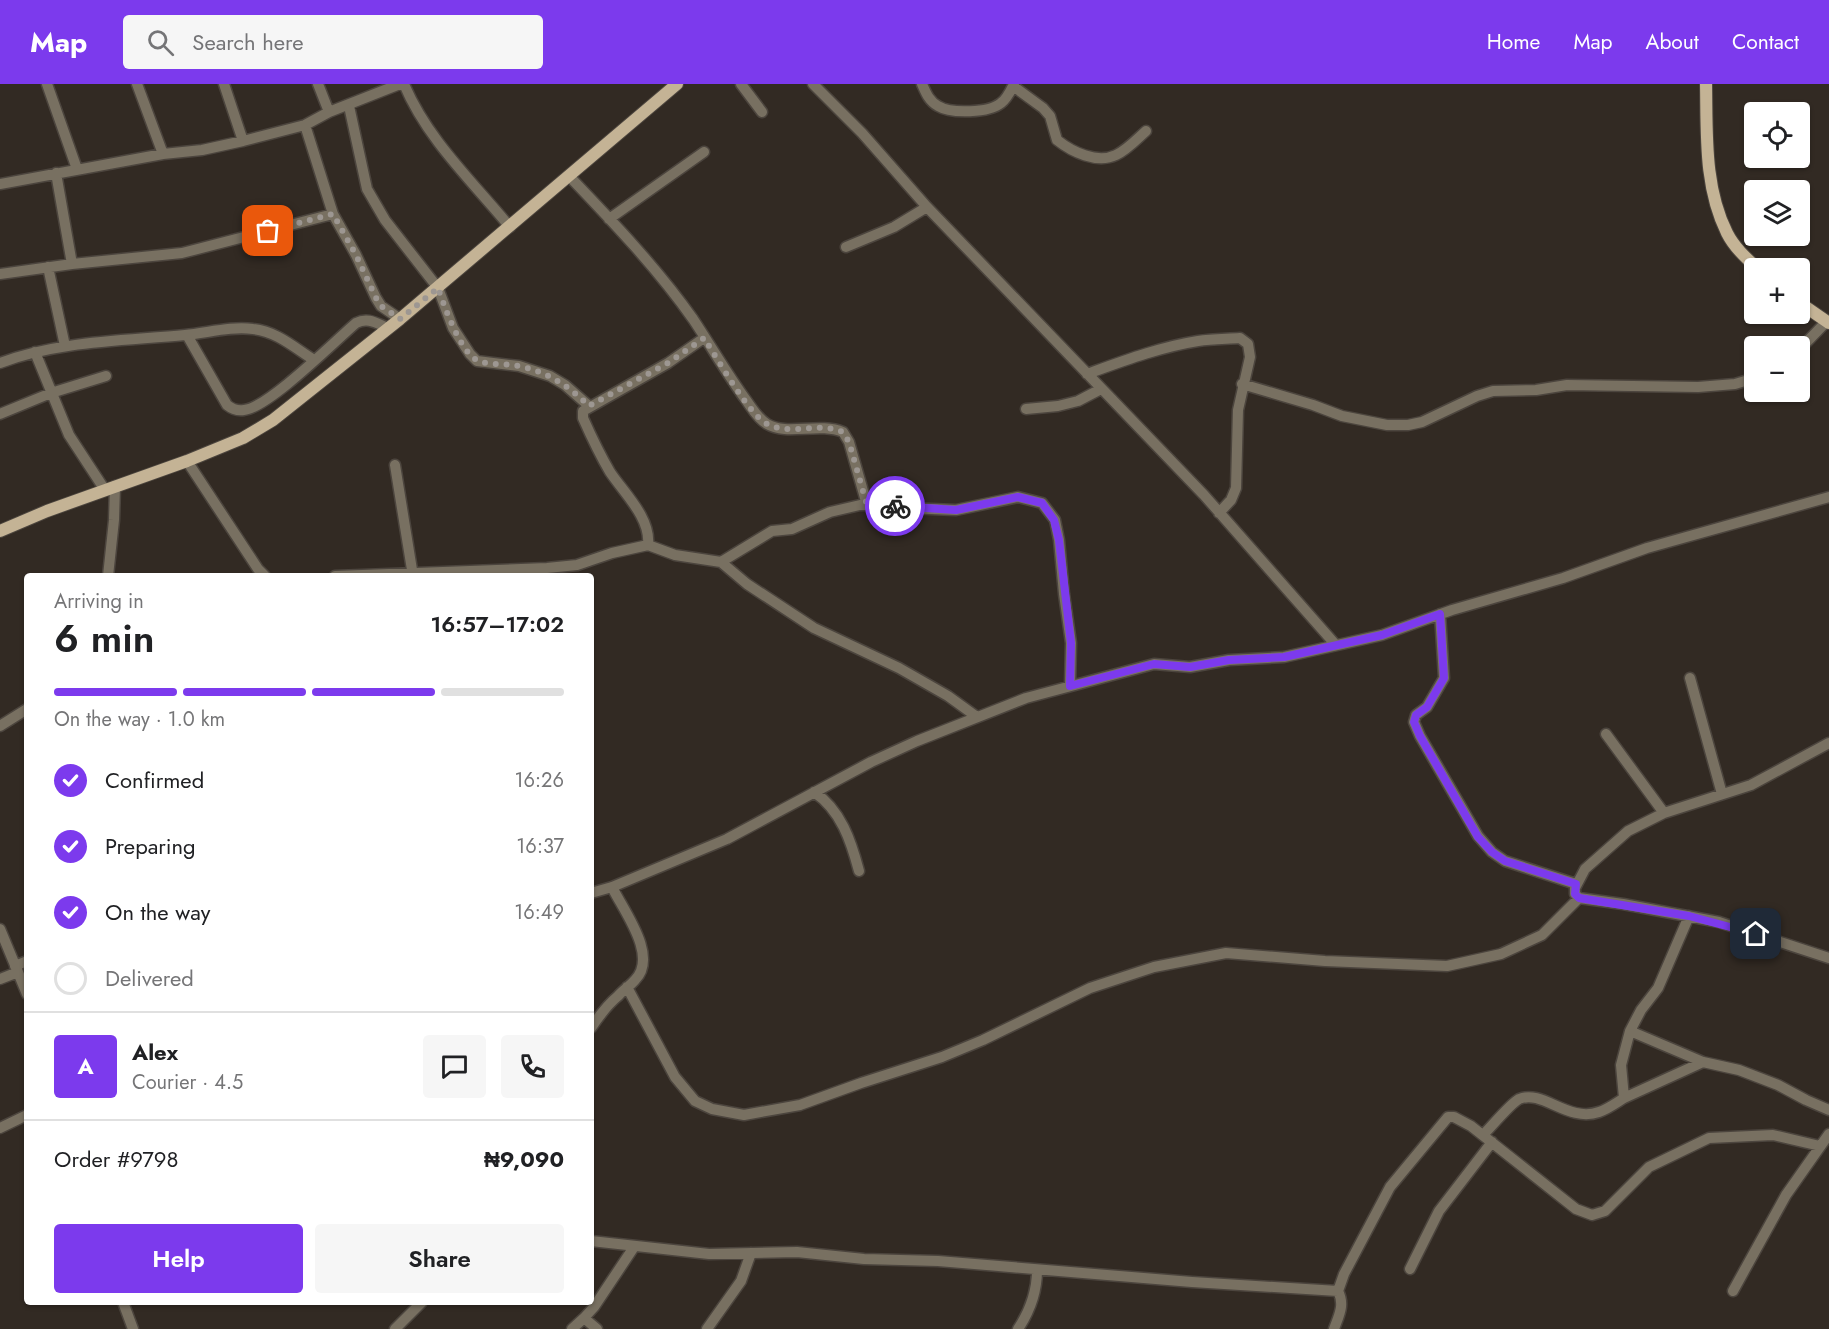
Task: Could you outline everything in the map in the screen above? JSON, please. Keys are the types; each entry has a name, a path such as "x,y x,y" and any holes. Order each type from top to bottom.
{"main road":[{"path":"0,531 47,511 187,461 243,438 273,420 438,288 677,84"},
{"path":"1706,84 1710,181 1716,205 1728,235 1748,258"},
{"path":"1810,310 1828,322"}],"street":[{"path":"47,84 77,169"},
{"path":"137,84 163,154"},
{"path":"224,84 243,141"},
{"path":"318,84 329,112"},
{"path":"0,184 243,141 305,125 329,112 402,84 434,138 510,227"},
{"path":"741,84 762,112"},
{"path":"813,84 862,133 927,207 1220,513 1335,644"},
{"path":"922,84 929,99 937,106 948,110 992,109 1004,102 1014,85 1050,116 1057,140 1080,153 1108,158 1118,155 1146,131"},
{"path":"349,106 367,189 416,262 438,288 453,328 470,354 477,361 519,366 550,376 565,385 589,406"},
{"path":"305,125 333,214 381,306 400,319"},
{"path":"609,219 704,152"},
{"path":"56,173 72,264"},
{"path":"570,177 636,248 692,318 729,377 759,418 781,429 828,427 843,432 849,442 867,505"},
{"path":"846,247 894,227 927,207"},
{"path":"0,274 182,253 333,214"},
{"path":"48,267 65,346"},
{"path":"187,335 227,405 233,410 243,411 251,409 282,388 356,323 364,319 388,328"},
{"path":"1810,339 1828,322"},
{"path":"0,363 65,346 238,329 254,329 272,333 314,360"},
{"path":"648,545 649,536 644,523 610,471 583,418 583,411 668,363 704,338"},
{"path":"1087,374 1146,354 1199,341 1240,338 1248,344 1250,357 1242,384 1236,429 1236,488 1231,500 1220,513"},
{"path":"36,352 69,435 110,488 114,520 108,573"},
{"path":"0,414 51,393 106,376"},
{"path":"1242,384 1342,416 1388,425 1422,422 1477,396 1493,391 1536,390 1567,385 1698,387 1744,381"},
{"path":"1026,409 1058,406 1078,401 1101,389"},
{"path":"187,461 262,573"},
{"path":"395,465 412,573"},
{"path":"721,562 772,531 792,528 830,512 867,505 956,510 1018,497 1042,503 1054,520 1059,540 1071,643 1070,686"},
{"path":"594,892 612,887 727,839 871,762 1026,698 1154,664 1190,667 1229,660 1284,657 1382,635 1440,614 1563,578 1647,548 1829,497"},
{"path":"451,573 577,566 612,553 648,545 684,557 721,562 747,584 814,628 899,668 948,696 977,717"},
{"path":"1440,614 1444,678 1427,707 1416,715 1414,722 1420,736 1478,837 1492,852 1505,861 1576,884"},
{"path":"1690,678 1722,794"},
{"path":"0,726 24,711"},
{"path":"1606,734 1664,813"},
{"path":"1829,743 1751,785 1664,813 1628,831 1585,869 1576,884 1575,894 1579,898 1719,922 1829,958"},
{"path":"814,792 827,800 841,823 851,842 859,871"},
{"path":"594,1024 609,1004 639,975 643,959 639,937 612,887"},
{"path":"627,987 675,1077 695,1101 712,1109 744,1115 800,1106 861,1083 942,1057 983,1040 1090,988 1154,967 1226,953 1325,961 1447,966 1501,954 1542,935 1579,898"},
{"path":"1624,1098 1621,1065 1630,1031 1641,1010 1658,988 1689,916"},
{"path":"0,929 24,987"},
{"path":"0,979 24,963"},
{"path":"1630,1031 1703,1062 1738,1070 1778,1085 1829,1110"},
{"path":"1483,1135 1518,1099 1540,1098 1574,1114 1598,1113 1624,1098 1703,1062"},
{"path":"0,1128 24,1116"},
{"path":"1334,1329 1342,1307 1342,1299 1338,1291 1351,1259 1390,1186 1448,1117 1454,1117 1483,1135 1576,1209 1592,1215 1605,1211 1649,1167 1709,1138 1773,1135 1820,1146"},
{"path":"1733,1291 1786,1195 1829,1134"},
{"path":"1410,1269 1439,1211 1492,1142"},
{"path":"594,1241 709,1254 798,1252 864,1259 938,1261 1338,1291"},
{"path":"572,1329 594,1307 634,1247"},
{"path":"706,1329 741,1281 751,1253"},
{"path":"1018,1329 1027,1315 1037,1283 1037,1270"},
{"path":"124,1305 134,1329"},
{"path":"395,1329 419,1305"},
{"path":"584,1318 597,1329"}],"way so far":[{"path":"268,231 333,214 381,306 400,319 438,288 453,328 477,361 519,366 550,376 577,394 589,406 668,363 704,338 759,418 781,429 828,427 843,432 849,442 867,505 895,506"}],"route":[{"path":"895,506 956,510 1018,497 1042,503 1054,520 1059,540 1071,643 1070,686 1154,664 1190,667 1229,660 1284,657 1382,635 1440,614 1444,678 1427,707 1416,715 1414,722 1478,837 1492,852 1505,861 1576,884 1575,894 1584,900 1623,904 1689,916 1719,922 1756,934"}]}
